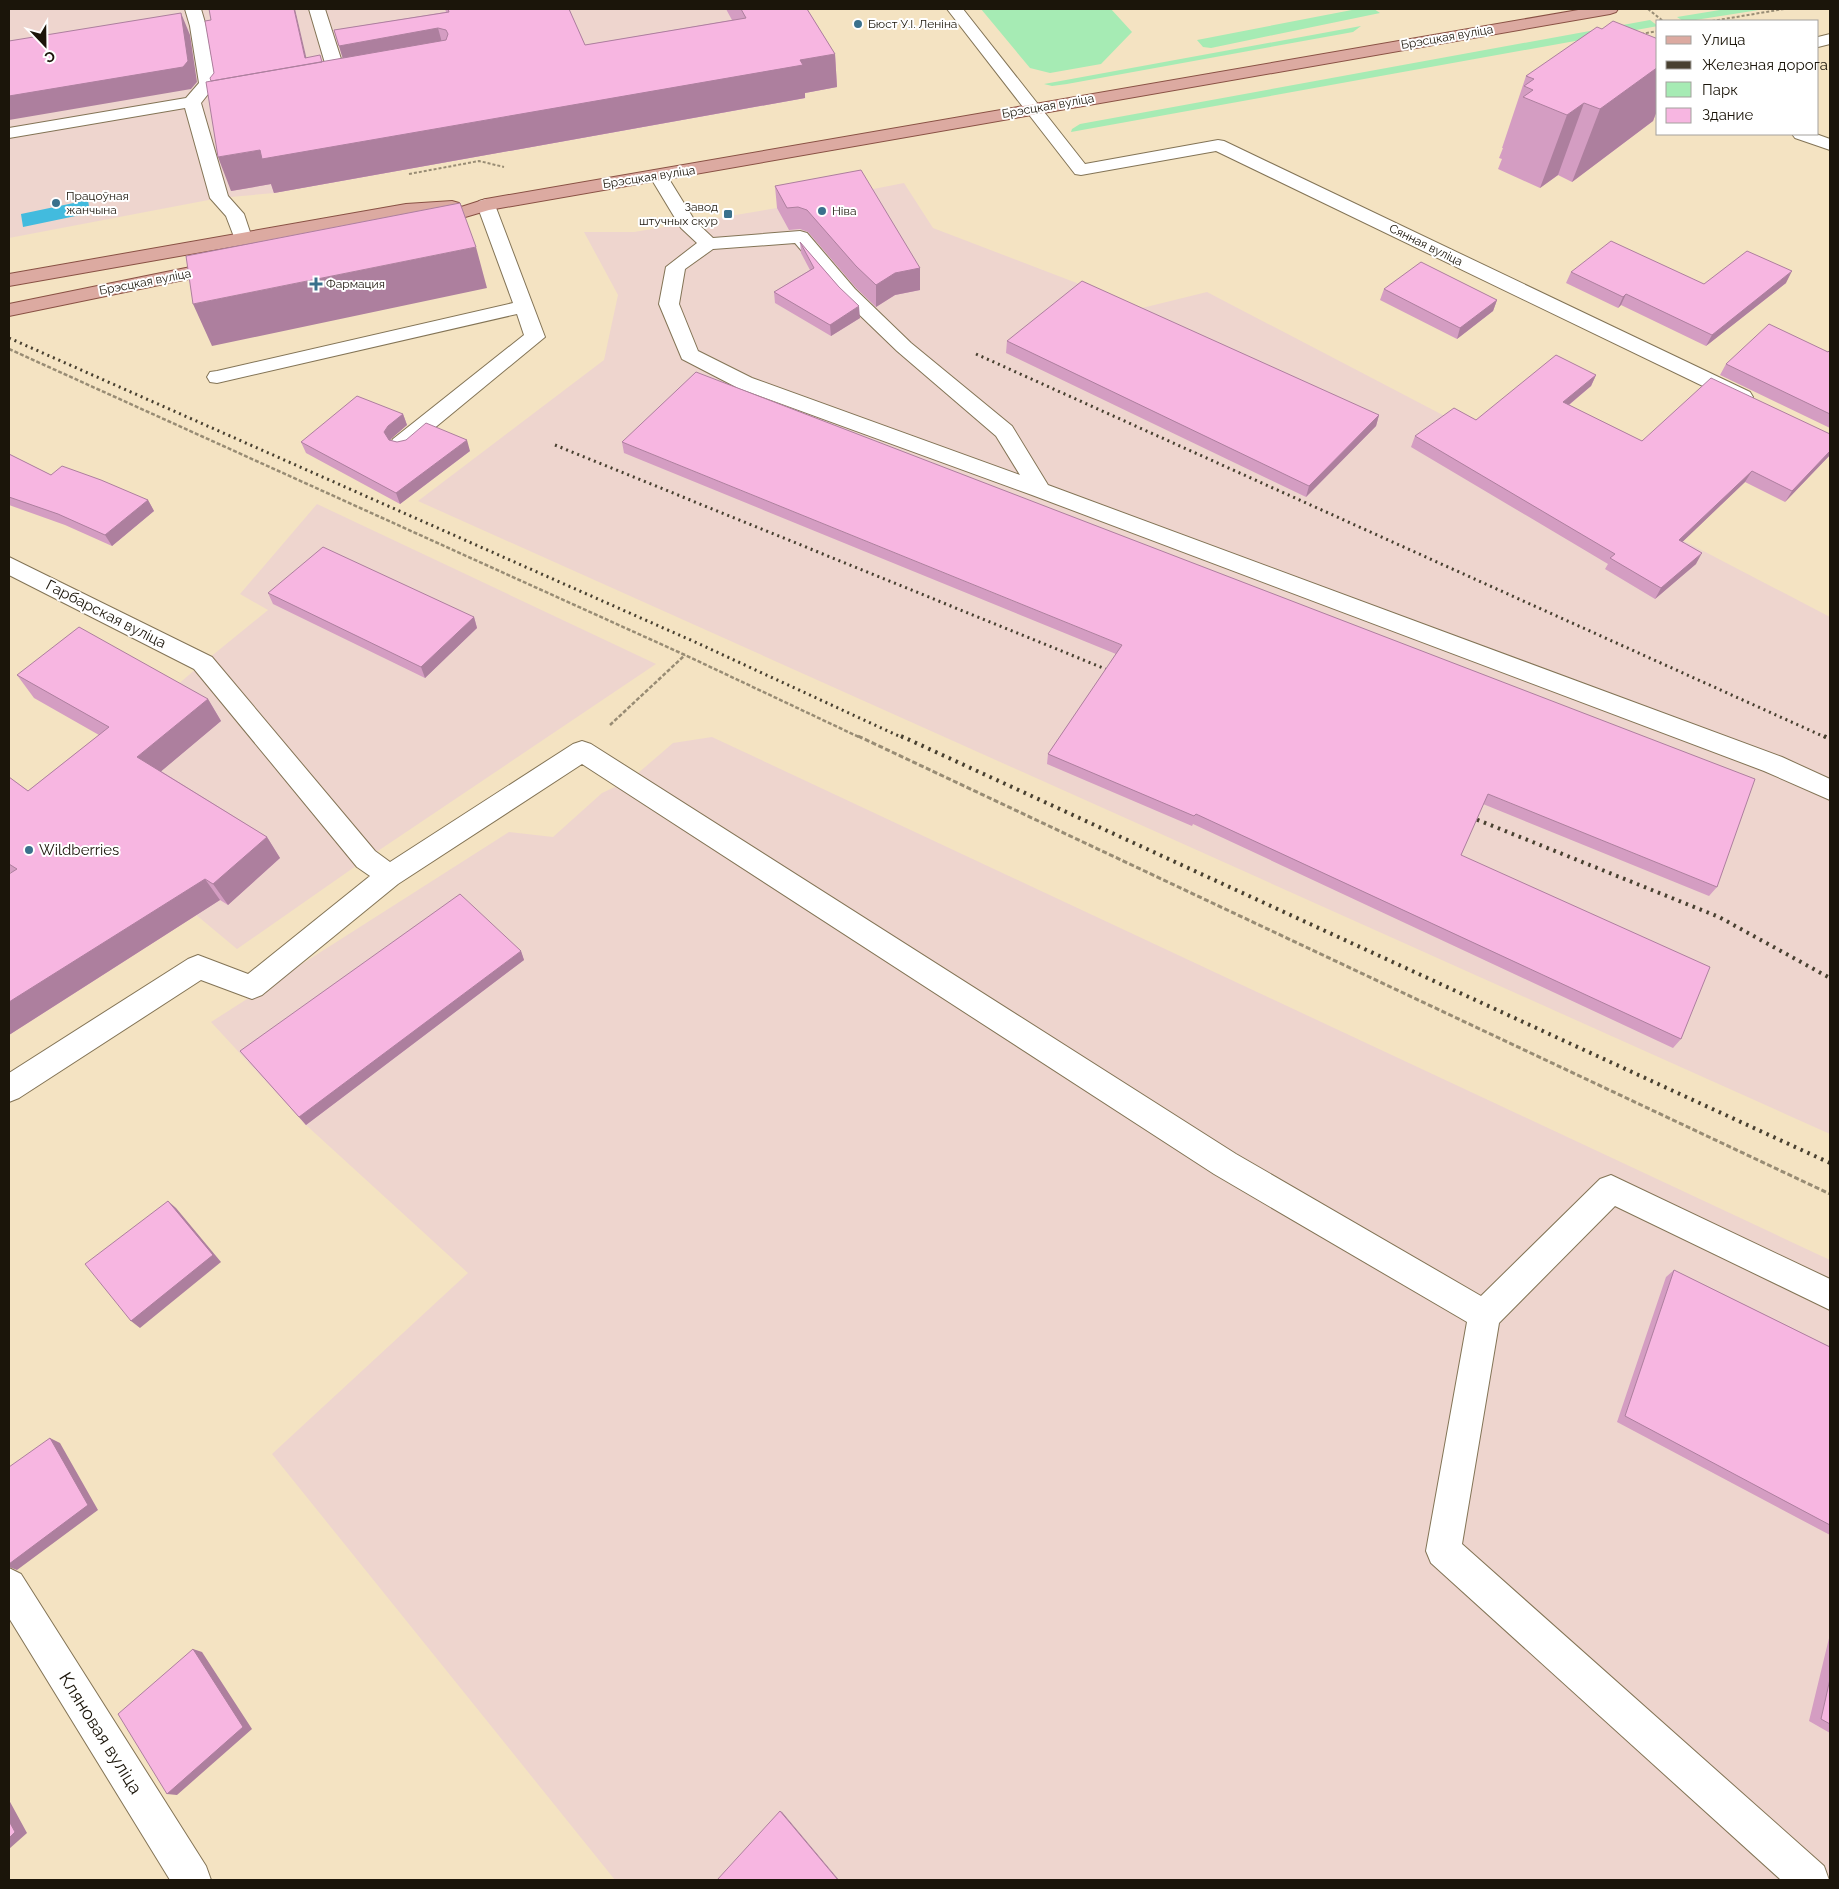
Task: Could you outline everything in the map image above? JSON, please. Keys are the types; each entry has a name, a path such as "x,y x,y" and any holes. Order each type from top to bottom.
{"main road":[{"name":"Брэсцкая вуліца","path":"9,280 406,210 486,205 1610,9"},
{"name":"Брэсцкая вуліца","path":"411,227 486,205"},
{"name":"Брэсцкая вуліца","path":"9,310 245,262"}],"street":[{"path":"192,9 198,26 208,84 193,107 219,198 235,214 243,238"},
{"path":"317,9 341,87"},
{"path":"955,9 1032,109"},
{"path":"179,29 198,26"},
{"path":"322,91 360,84"},
{"path":"9,132 193,107 214,110"},
{"name":"Сянная вуліца","path":"1032,109 1081,170 1218,145 1758,404"},
{"path":"1803,135 1830,146"},
{"path":"658,175 688,224 708,244"},
{"path":"401,444 535,337 486,205"},
{"path":"1040,490 1004,431 904,347 848,293 800,237 708,244 676,267 669,304 689,355 745,383 1040,490 1773,764 1830,790"},
{"path":"217,377 523,307"},
{"name":"Гарбарская вуліца","path":"9,565 203,663 366,858 389,876"},
{"path":"9,1089 198,967 252,986 389,876 582,751 1225,1164 1484,1315"},
{"path":"1810,1880 1443,1552 1484,1315 1611,1189 1830,1295"},
{"name":"Кляновая вуліца","path":"9,1586 192,1880"}],"path":[{"path":"1648,9 1662,20"},
{"path":"1718,20 1784,9"},
{"path":"9,349 685,655 1830,1194"},
{"path":"582,751 685,655"}],"shaded area":[{"path":"9,9 789,9 837,87 804,93 806,98 274,193 219,198 9,238"},
{"path":"904,183 933,228 1142,308 1207,292 1830,617 1830,1134 418,501 604,360 618,295 584,232 634,232 777,208"},
{"path":"317,504 656,664 366,859 237,949 50,793 268,610 240,594"},
{"path":"712,737 1830,1260 1830,1880 615,1880 272,1454 468,1273 306,1125 211,1022 509,832 553,837 602,793 630,780 673,743"}],"green space":[{"path":"981,9 1111,9 1132,32 1101,64 1050,73 1030,68"},
{"path":"1357,9 1374,9 1380,13 1211,48 1203,47 1197,40"},
{"path":"1726,9 1765,9 1695,20 1682,20 1677,17"},
{"path":"1650,20 1656,24 1656,26 1071,132 1072,129 1080,124"},
{"path":"1361,26 1353,32 1067,84 1052,86 1044,84"}],"water":[{"path":"88,200 90,213 23,227 21,214"}],"building":[{"path":"209,9 294,9 305,58 320,55 322,62 211,81 210,78 214,73 205,21 211,20"},
{"path":"448,9 569,9 585,45 746,18 741,9 807,9 835,54 800,60 803,65 262,159 260,150 218,157 206,82 446,40 448,34 446,30 438,28 339,46 334,30 449,12"},
{"path":"181,13 188,61 183,67 9,96 9,41"},
{"path":"1613,21 1656,38 1656,68 1600,109 1584,103 1567,115 1523,97 1533,90 1524,86 1534,79 1526,76 1597,27 1602,29"},
{"path":"861,170 920,268 895,273 876,285 856,266 807,210 798,207 787,208 775,186"},
{"path":"460,203 476,247 193,304 186,256"},
{"path":"1611,241 1704,284 1747,251 1792,271 1712,335 1626,294 1623,297 1571,272"},
{"path":"800,242 839,287 859,306 830,325 774,292 814,268"},
{"path":"1421,262 1497,300 1460,328 1384,289"},
{"path":"1082,281 1379,415 1309,486 1007,341"},
{"path":"1769,324 1828,352 1830,350 1830,414 1726,364"},
{"path":"1556,355 1596,375 1563,402 1642,441 1711,378 1830,434 1830,451 1792,491 1752,471 1679,540 1702,553 1661,588 1610,558 1615,554 1415,436 1454,408 1476,420"},
{"path":"696,372 1755,779 1717,887 1488,794 1461,855 1710,967 1681,1039 1196,814 1194,816 1048,754 1122,645 622,442"},
{"path":"357,396 403,414 388,426 384,432 389,440 397,442 406,440 426,423 467,440 396,493 301,442"},
{"path":"9,454 51,475 62,466 148,500 105,535 58,514 9,497"},
{"path":"323,547 474,617 421,667 268,593"},
{"path":"79,627 208,699 137,757 267,837 213,884 205,879 9,1002 9,874 17,869 9,864 9,777 28,791 109,727 17,675"},
{"path":"460,894 521,951 299,1117 240,1051"},
{"path":"168,1201 213,1255 131,1321 85,1264"},
{"path":"1674,1270 1830,1347 1830,1525 1625,1416"},
{"path":"50,1438 88,1505 9,1564 9,1467"},
{"path":"193,1649 243,1727 167,1794 118,1714"},
{"path":"1830,1679 1830,1724 1821,1719"},
{"path":"780,1811 838,1880 717,1880"},
{"path":"9,1821 15,1832 9,1838"}],"railway":[{"path":"9,338 695,642 903,738"},
{"path":"976,354 1827,738"},
{"path":"555,445 1118,674"},
{"path":"901,736 1830,1163"},
{"path":"1824,736 1830,739"},
{"path":"1463,814 1719,917 1830,978"}],"place":[{"name":"Бюст У.І. Леніна","path":"858,24"},
{"name":"Працоўная жанчына","path":"56,203"},
{"name":"Ніва","path":"822,211"},
{"name":"Завод штучных скур","path":"728,214"},
{"name":"Фармация","path":"316,284"},
{"name":"Wildberries","path":"29,850"}]}
